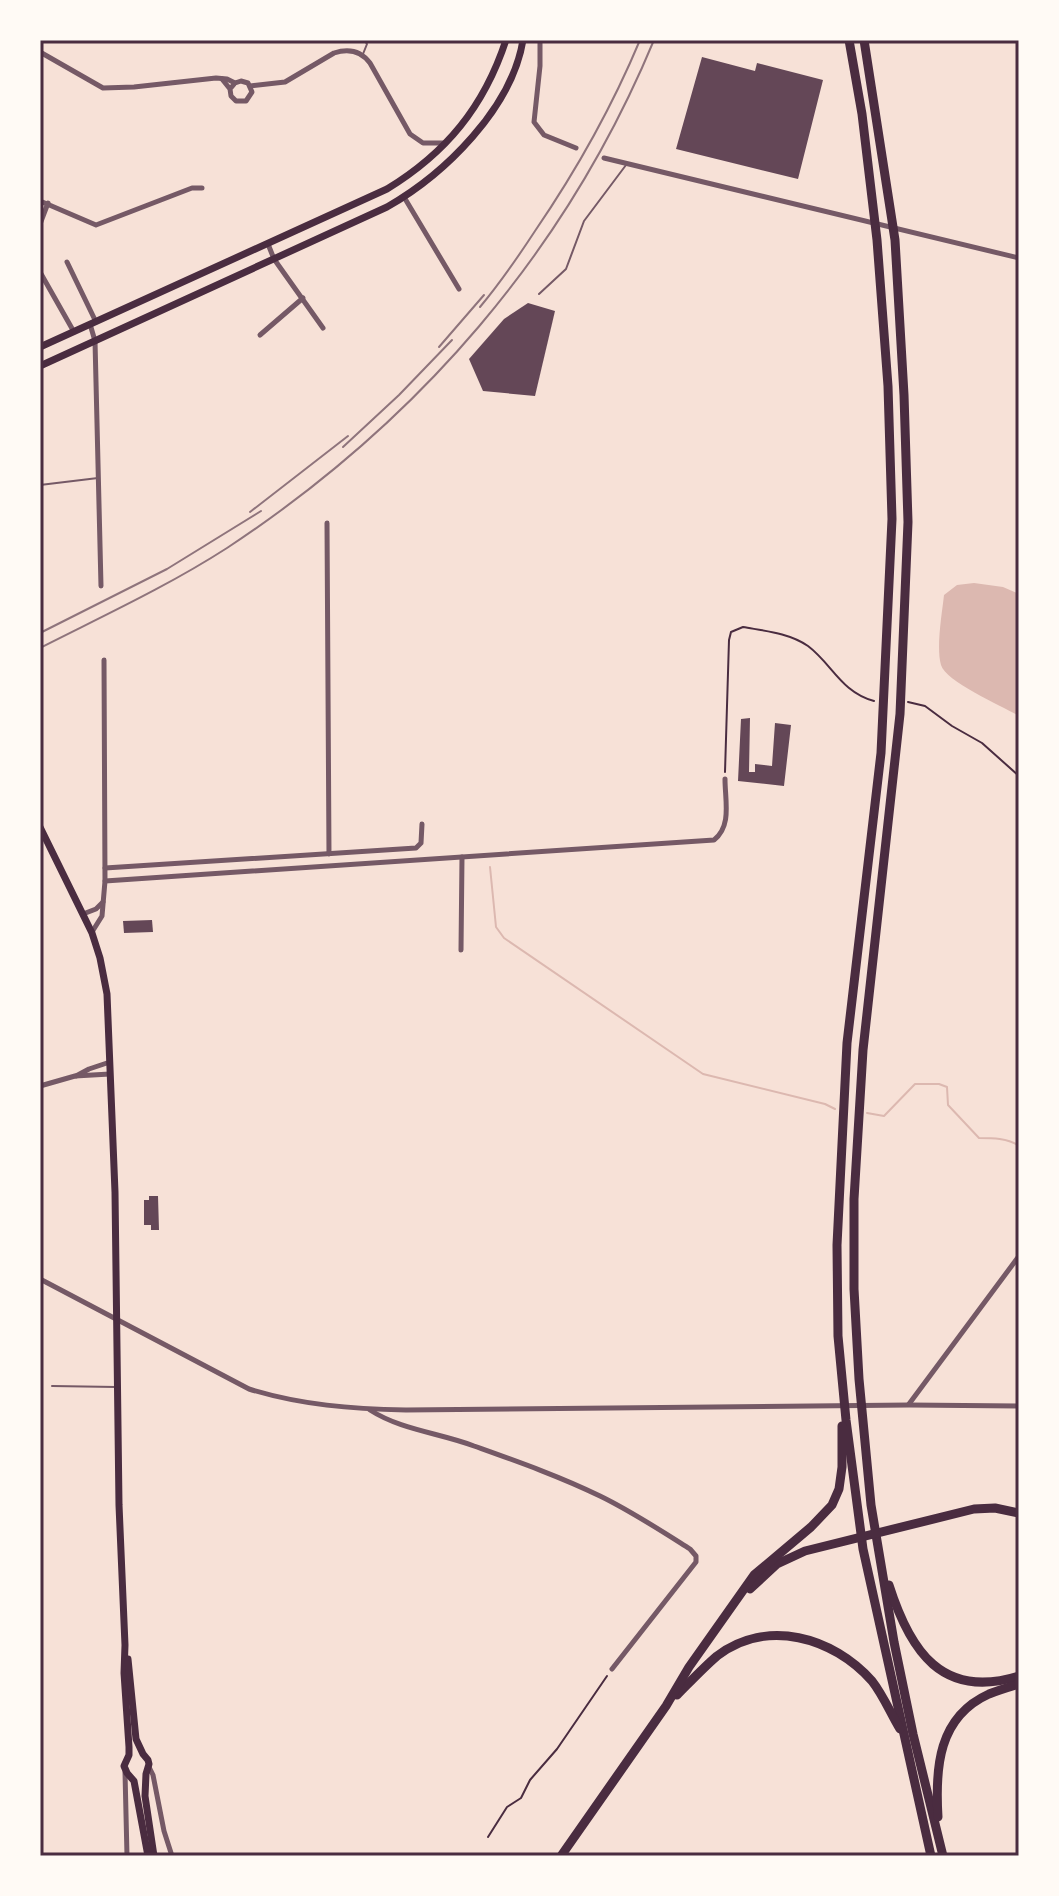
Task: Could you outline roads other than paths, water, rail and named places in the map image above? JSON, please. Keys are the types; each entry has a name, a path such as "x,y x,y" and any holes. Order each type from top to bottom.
{"highway":[{"path":"562,1855 754,1575 811,1527 837,1498 842,1467 844,1420 838,1336 837,1245 847,1043 881,753 892,519 888,386 877,240 862,114 849,40"},
{"path":"864,40 895,240 908,522 900,714 863,1050 854,1199 854,1289 871,1505 910,1721 944,1856"},
{"path":"844,1420 863,1549 931,1856"},
{"path":"724,1619 764,1575 788,1557 974,1509 995,1508 1019,1513"},
{"path":"879,1550 903,1625 929,1662 946,1675 969,1681 989,1683 1019,1676"},
{"path":"666,1706 718,1656 742,1642 767,1635 791,1636 822,1644 850,1659 874,1684 904,1735"},
{"path":"944,1856 936,1786 946,1735 966,1710 977,1702 1019,1684"}],"main road":[{"path":"40,347 387,189 424,165 470,114 485,91 506,40"},
{"path":"40,366 404,197 445,167 482,124 505,89 523,40"},
{"path":"40,827 92,933 105,980 115,1192 121,1571 129,1755 125,1771 132,1777 151,1856"},
{"path":"125,1645 131,1673 136,1739 148,1760 145,1796 151,1856"},
{"path":"129,1755 143,1754"},
{"path":"132,1777 141,1777 147,1771"}],"street":[{"path":"540,41 534,122 544,135 576,148"},
{"path":"230,89 241,81 250,86 285,82 341,50 353,51 363,55 370,63 410,134 423,143 446,143"},
{"path":"40,52 103,88 204,79 235,83"},
{"path":"222,79 233,99 243,102 251,96 250,86"},
{"path":"604,158 1019,258"},
{"path":"40,201 96,225 192,188 202,188"},
{"path":"404,197 459,289"},
{"path":"40,224 48,203"},
{"path":"268,244 274,259 323,328"},
{"path":"67,262 93,323 95,341 101,586"},
{"path":"40,272 74,332"},
{"path":"260,335 303,298"},
{"path":"327,523 329,854"},
{"path":"92,933 101,919 105,881 104,660"},
{"path":"105,881 714,840 727,822 725,779"},
{"path":"105,868 416,848 421,843 422,824"},
{"path":"461,950 462,857"},
{"path":"83,914 96,909 104,901"},
{"path":"40,1086 110,1062"},
{"path":"75,1076 110,1074"},
{"path":"909,1405 1019,1256"},
{"path":"40,1279 249,1389 325,1406 369,1409 1019,1406"},
{"path":"369,1409 382,1418 461,1441 599,1495 690,1549 696,1556 696,1562 612,1669"},
{"path":"125,1771 127,1856"},
{"path":"147,1771 153,1775 172,1856"}],"lane":[{"path":"363,55 367,44 364,40"},
{"path":"539,294 566,269 584,221 627,164"},
{"path":"40,485 98,478"},
{"path":"52,1386 117,1387"}],"waterway":[{"path":"490,867 496,927 504,938 703,1074 835,1109"},
{"path":"867,1113 884,1116 915,1084 939,1084 947,1087 948,1105 979,1138 1005,1140 1019,1146"}],"railway":[{"path":"480,307 522,250 579,162 618,90 640,40"},
{"path":"40,648 159,588 227,548 297,499 362,445 423,388 479,326 531,261 577,191 618,118 654,40"},
{"path":"439,347 484,295"},
{"path":"343,447 452,340"},
{"path":"250,512 348,436"},
{"path":"40,633 167,569 261,511"}]}
